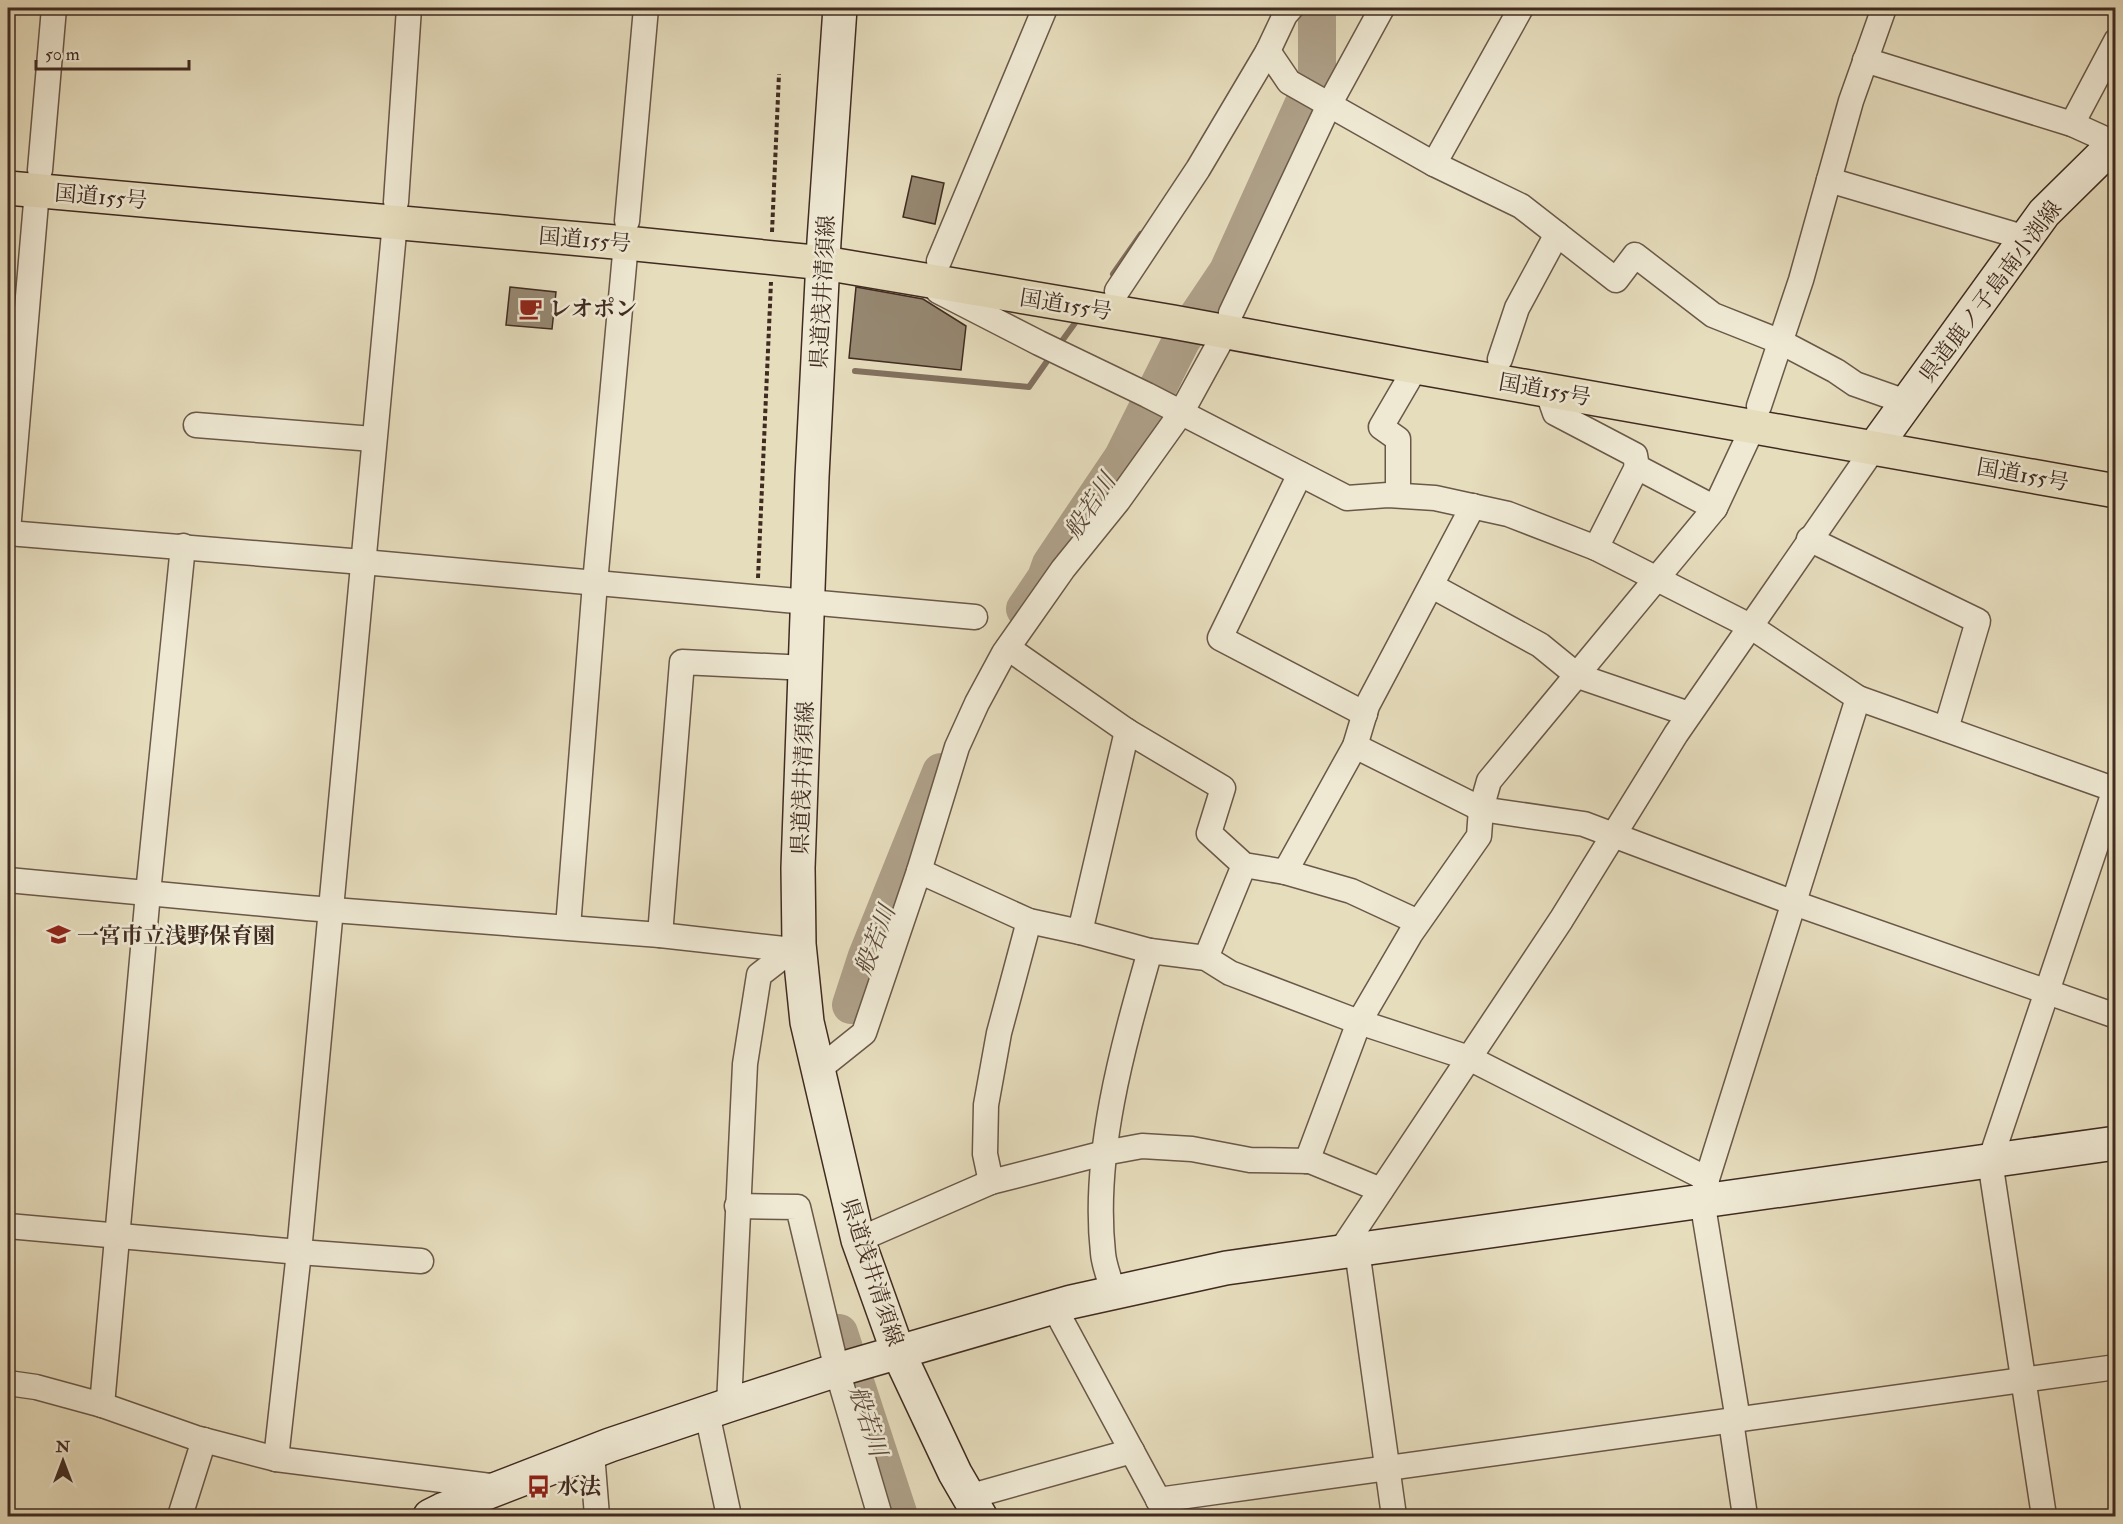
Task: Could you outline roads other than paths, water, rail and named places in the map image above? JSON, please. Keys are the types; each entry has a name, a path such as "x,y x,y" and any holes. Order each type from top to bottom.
{"highway":[{"name":"国道155号","path":"8,167 28,183 627,232 824,252 1176,312 1416,367 1547,390 1756,416 1889,426 2115,469"},
{"name":"国道155号","path":"937,272 1117,291 1176,312"},
{"name":"国道155号","path":"1225,322 1500,359 1756,416"},
{"name":"国道155号","path":"1889,426 2115,490"}],"main road":[{"name":"県道浅井清須線","path":"840,8 812,477 796,947 807,1022 886,1356 974,1507"},
{"name":"県道鹿ノ子島南小渕線","path":"1889,426 2044,213 2115,143"},
{"path":"445,1513 501,1487 610,1445 837,1370 1054,1307 1226,1268 1348,1251 1704,1189 1990,1161 2115,1143"}],"street":[{"path":"54,8 28,183 8,532 975,616"},
{"path":"276,1460 299,1252 331,910 395,212 410,8"},
{"path":"568,927 595,583 646,8"},
{"path":"1045,8 937,272 938,291 1347,498 1398,495 1435,498 1508,514 1596,548 1750,626 1858,698 2115,790 1990,1161 2044,1516"},
{"path":"1117,291 1198,169 1291,8"},
{"path":"819,1069 864,1033 919,871 957,747 977,703 1008,648 1063,569 1118,501 1178,411 1225,322 1324,103 1382,8"},
{"path":"1434,164 1521,8"},
{"path":"1307,1161 1359,1022 1418,922 1479,836 1481,808 1489,781 1715,508 1756,416 1781,342 1851,101 1884,8"},
{"path":"2072,124 2115,41"},
{"path":"1268,51 1288,82 1434,164 1521,206 1617,280 1635,255 1713,315 1781,342 1836,371 1855,384 1889,426 1689,714 1561,920 1381,1190 1348,1251 1395,1516"},
{"path":"1865,60 2072,124 2115,143"},
{"path":"1829,180 2026,238"},
{"path":"1500,359 1517,308 1557,234"},
{"path":"1398,495 1398,439 1381,427 1416,367"},
{"path":"1547,390 1555,413 1635,455 1637,467 1596,548"},
{"path":"196,424 373,439"},
{"path":"1637,467 1715,508"},
{"path":"1300,474 1220,638 1365,714"},
{"path":"1285,872 1354,746 1365,714 1473,506"},
{"path":"1809,539 1978,621 1946,729"},
{"path":"102,1405 148,893 183,546"},
{"path":"1432,585 1540,645 1578,676 1689,714"},
{"path":"1008,648 1127,731 1223,788 1209,833 1244,865 1285,872 1352,891 1418,922"},
{"path":"660,935 682,662 807,668"},
{"path":"1745,1516 1704,1189 1858,698"},
{"path":"1080,932 1127,731"},
{"path":"1354,746 1481,808 1584,824 1794,903 2115,1016"},
{"path":"1206,958 1244,865"},
{"path":"919,871 1029,921 1150,951 1206,958 1230,973 1359,1022 1469,1058 1704,1189"},
{"path":"8,880 331,910 568,927 796,947"},
{"path":"991,1182 985,1154 986,1104 999,1033 1029,921"},
{"path":"729,1516 718,1409 737,1206 745,1064 759,975 796,947"},
{"path":"1114,1293 1103,1255 1100,1195 1104,1153 1107,1129 1131,1020 1150,951"},
{"path":"858,1240 991,1182 1104,1153 1142,1146 1192,1149 1250,1160 1307,1161 1381,1190"},
{"path":"737,1206 798,1207 837,1370 880,1516"},
{"path":"8,1226 421,1261"},
{"path":"1054,1307 1162,1508 1387,1467 2115,1367"},
{"path":"8,1383 36,1386 102,1405 204,1440 276,1460 501,1487"},
{"path":"180,1516 204,1440"},
{"path":"974,1507 1132,1451"},
{"path":"592,1453 597,1516"}],"waterway":[{"name":"般若川","path":"1025,609 1046,578 1051,564 1123,457 1181,341 1228,271 1317,74 1317,8"},
{"path":"1113,274 1141,234"},
{"path":"1059,345 1075,323"},
{"path":"855,371 1029,387 1050,357"},
{"name":"般若川","path":"851,1005 867,956 941,772"},
{"name":"般若川","path":"839,1333 899,1516"}],"place":[{"name":"レオポン","path":"531,308"},
{"name":"一宮市立浅野保育園","path":"59,935"},
{"name":"水法","path":"539,1486"}]}
